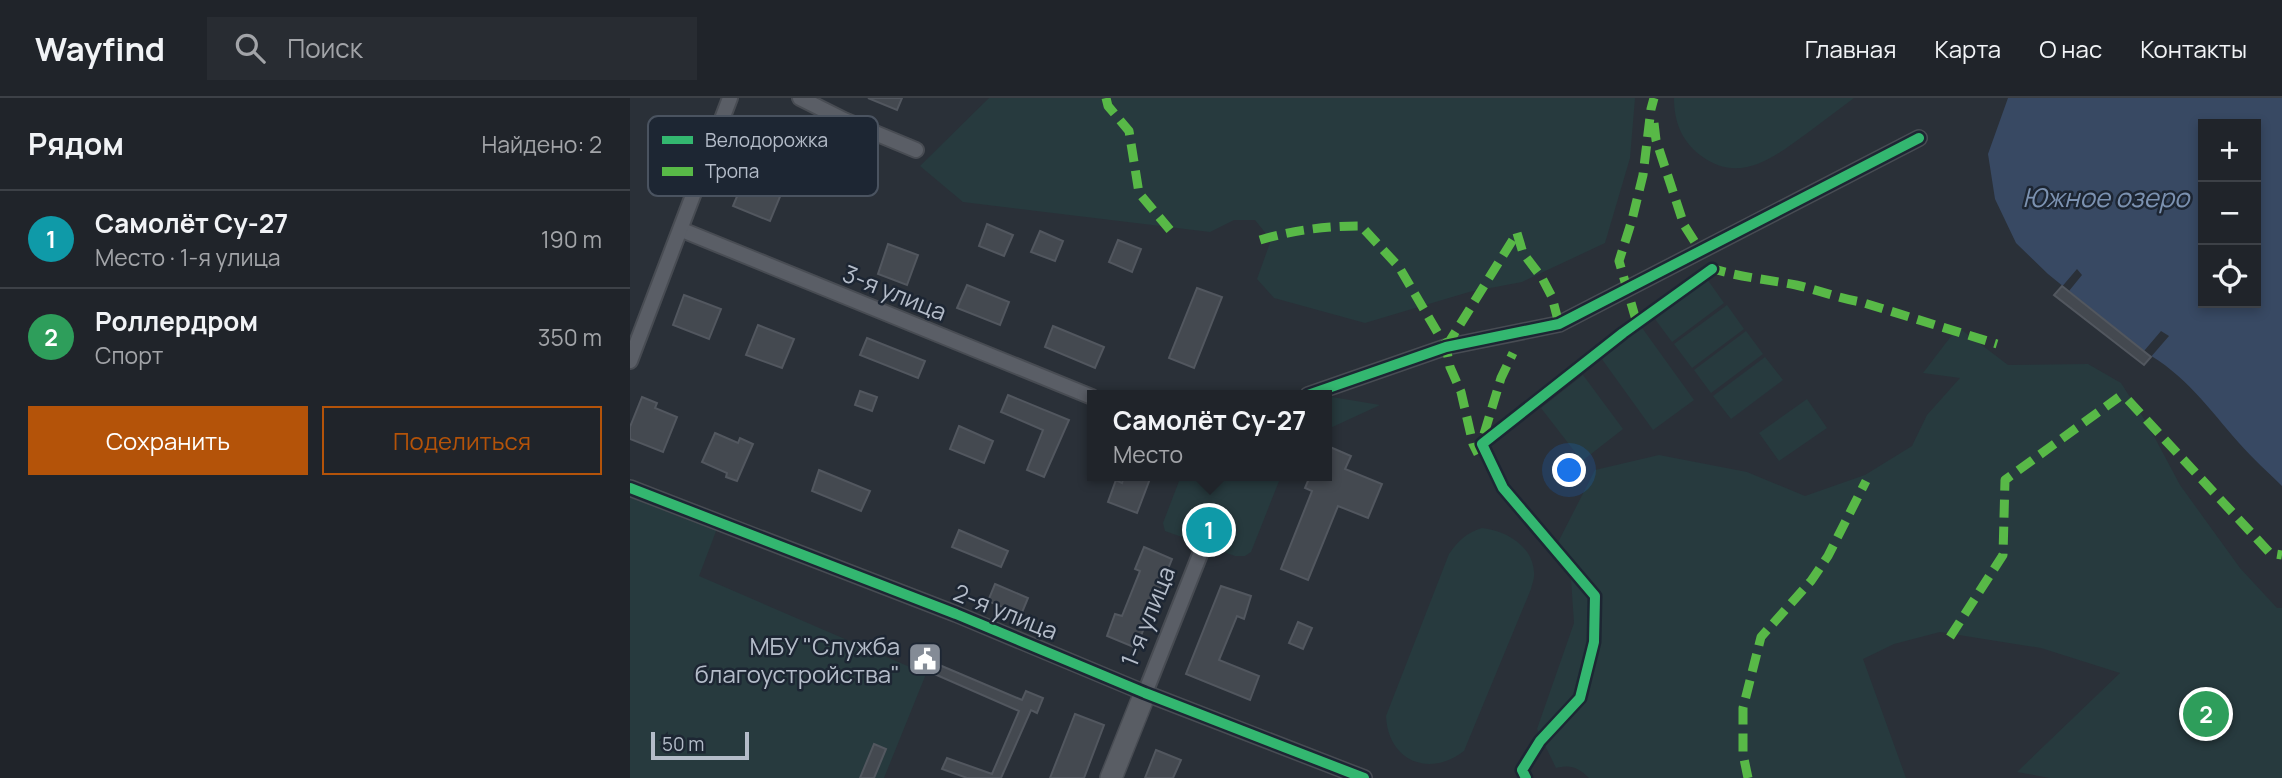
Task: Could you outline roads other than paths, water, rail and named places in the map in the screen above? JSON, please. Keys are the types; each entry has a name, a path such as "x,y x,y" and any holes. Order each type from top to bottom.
{"street":[{"path":"723,116 730,98"},
{"path":"800,98 836,116"},
{"path":"878,134 916,150"},
{"path":"1322,390 1446,347 1559,324 1919,138"},
{"path":"630,361 694,196"},
{"name":"3-я улица","path":"682,230 1087,395"},
{"name":"2-я улица","path":"630,488 956,614 1145,693 1364,778"},
{"name":"1-я улица","path":"1111,778 1201,552"}],"water":[{"name":"Южное озеро","path":"2008,98 2282,98 2282,486 2244,449 2207,405 2172,370 2144,352 2048,274 2016,243 1995,199 1988,154"}],"place":[{"name":"Самолёт Су-27","path":"1209,530"},
{"name":"МБУ \"Служба благоустройства\"","path":"925,659"},
{"name":"Роллердром","path":"2206,714"}]}
